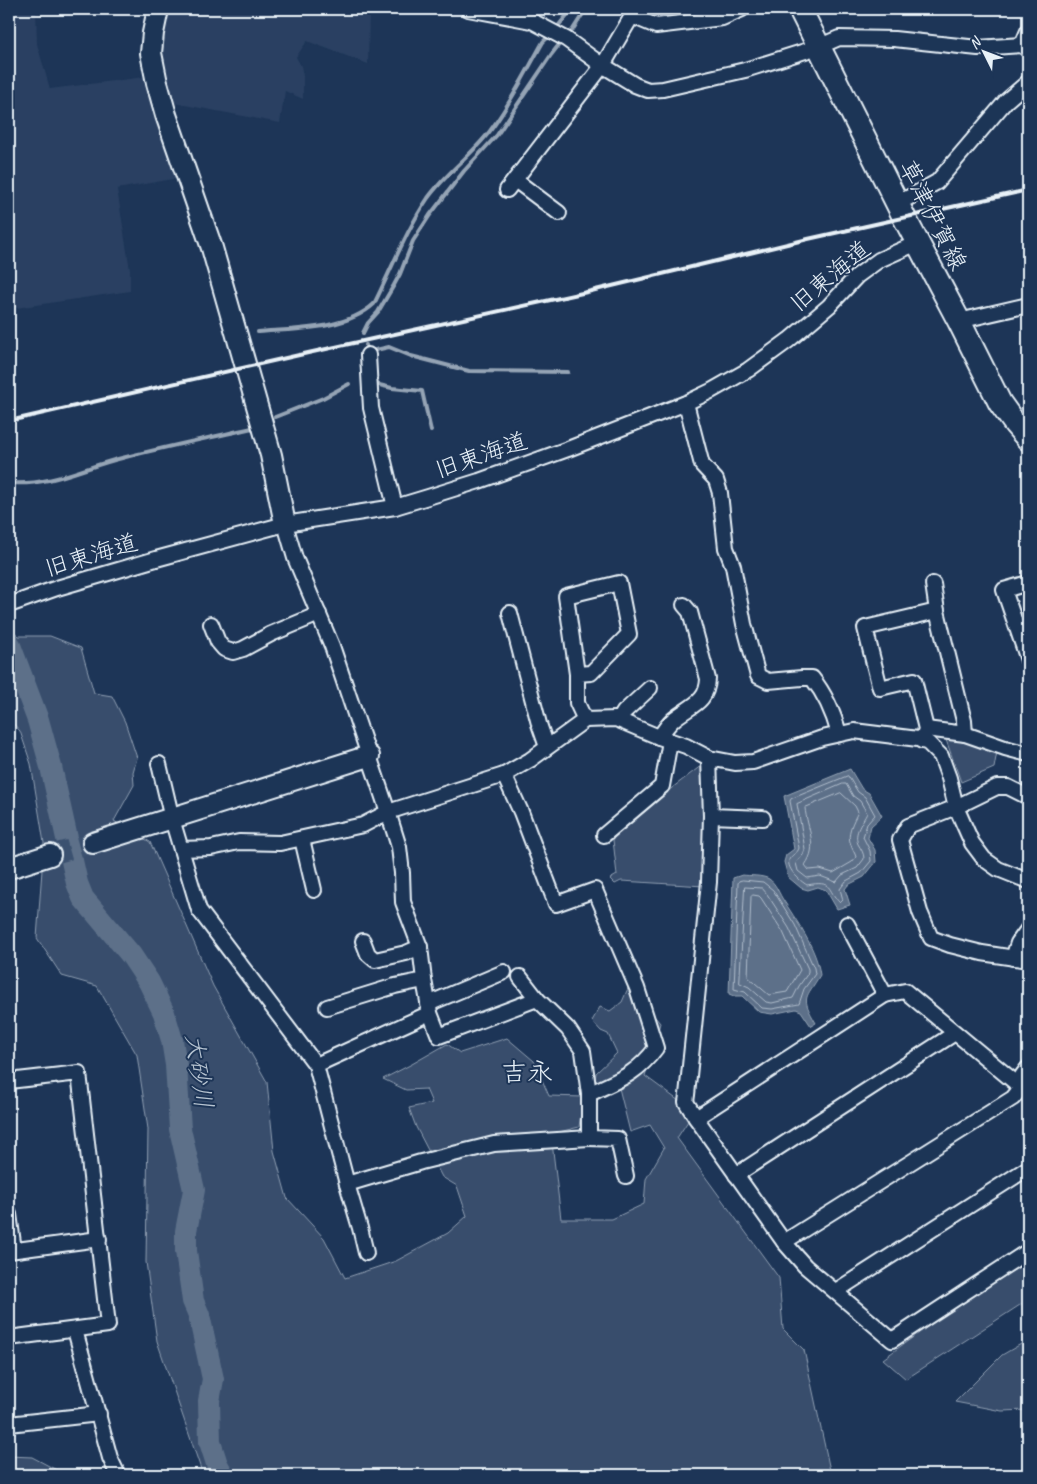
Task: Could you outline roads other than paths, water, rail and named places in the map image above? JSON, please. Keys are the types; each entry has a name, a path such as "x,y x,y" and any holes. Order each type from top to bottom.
{"main road":[{"name":"草津伊賀線","path":"800,9 897,204 960,322 1000,403 1028,439"}],"street":[{"path":"158,9 151,53 157,83 166,115 212,248 271,455 285,524 295,558 332,646 399,847 403,902 420,947 429,1008 439,1036 537,999"},
{"path":"468,9 532,21 566,39 636,86 648,90 663,89 745,70 818,47 839,38 894,39 978,48 1025,48 1028,31"},
{"path":"559,213 511,185 603,65 633,12 656,26 722,18 742,9"},
{"path":"897,204 937,182 1006,101 1028,82"},
{"name":"旧東海道","path":"12,604 58,588 285,524 395,507 479,481 686,403 748,370 789,340 828,306 857,276 879,260 917,243"},
{"path":"960,322 1028,305"},
{"path":"368,355 371,408 395,507"},
{"path":"686,403 702,465 716,480 720,493 726,548 733,566 744,624 758,676 768,681 812,678 827,702 839,734"},
{"path":"577,674 591,672 629,634 619,582 566,596 577,674 577,703 584,720"},
{"path":"1028,583 1004,590 1028,658"},
{"path":"933,584 937,611 964,721 965,734"},
{"path":"604,835 662,786 664,739 672,720 703,698 708,689 708,679 690,612 684,605"},
{"path":"937,611 865,628 880,688 914,680 924,735 928,743 940,756 949,778 956,807 972,843 984,859 998,869 1028,881"},
{"path":"211,624 218,642 224,649 233,652 270,634 319,614"},
{"path":"510,614 539,724 547,747"},
{"path":"619,720 624,712 650,688"},
{"path":"181,849 212,848 239,842 280,843 363,825 388,812 504,775 530,760 584,720 616,719 686,746 709,758 735,763 753,762 822,738 854,731 898,736 965,734 1028,754"},
{"path":"93,843 369,756"},
{"path":"709,758 711,816 709,882 686,1102 696,1118 784,1242 805,1266 892,1340 1028,1251"},
{"path":"159,764 172,819 199,910 316,1064 366,1254"},
{"path":"504,775 521,812 556,904 595,890 637,988 656,1048 646,1062 630,1075 589,1094"},
{"path":"1028,797 1008,787 997,787 956,807 908,826 900,840 920,912 931,938 982,954 1028,960"},
{"path":"711,816 763,818"},
{"path":"302,838 314,890"},
{"path":"9,868 50,855"},
{"path":"847,924 885,994"},
{"path":"1013,958 1018,943 1028,929"},
{"path":"363,940 368,954 375,960 406,953 420,947"},
{"path":"316,1064 504,972"},
{"path":"520,977 537,999 568,1029 583,1051 589,1094 589,1138"},
{"path":"327,1007 395,986 424,980"},
{"path":"696,1118 885,994 905,991 1025,1090"},
{"path":"736,1175 955,1033"},
{"path":"1025,1090 1022,1076 1028,1068"},
{"path":"9,1081 79,1073 108,1325 9,1338"},
{"path":"784,1242 1025,1090"},
{"path":"347,1184 422,1162 494,1144 589,1138 618,1139 626,1176"},
{"path":"836,1291 1028,1168"},
{"path":"9,1214 11,1251 99,1239"},
{"path":"76,1330 110,1458 118,1475"},
{"path":"9,1424 99,1414"}],"water":[{"path":"850,769 862,789 869,793 882,816 871,826 868,838 875,850 876,862 864,877 848,885 845,889 850,905 837,909 826,890 818,887 808,890 801,888 788,877 784,862 786,855 794,849 784,796"},
{"path":"742,875 763,877 769,879 775,885 815,955 820,975 807,998 808,1007 816,1023 811,1026 801,1011 796,1009 772,1014 759,1012 742,996 729,994 733,878"}],"waterway":[{"path":"559,25 572,9"},
{"path":"570,34 586,9"},
{"path":"258,332 319,327 349,319 362,313 374,304 420,210 435,189 490,131 505,110 547,38"},
{"path":"363,333 394,285 413,241 430,215 464,171 497,135 561,42"},
{"path":"366,345 367,352 389,347 411,356 469,371 568,372"},
{"path":"275,417 323,398 349,384"},
{"path":"375,384 422,391 431,431"},
{"path":"9,480 11,483 40,482 122,458 252,428"},
{"name":"大砂川","path":"9,643 38,720 51,767 77,883 83,898 131,955 149,982 164,1013 172,1040 176,1065 180,1129 194,1190 186,1231 186,1251 193,1301 199,1315 213,1379 209,1401 210,1442 217,1464 223,1475"}],"tunnel":[{"path":"50,855 93,843"}],"railway":[{"path":"9,421 587,292 808,239 1028,190"}],"district":[{"name":"吉永","path":"527,1072"}]}
